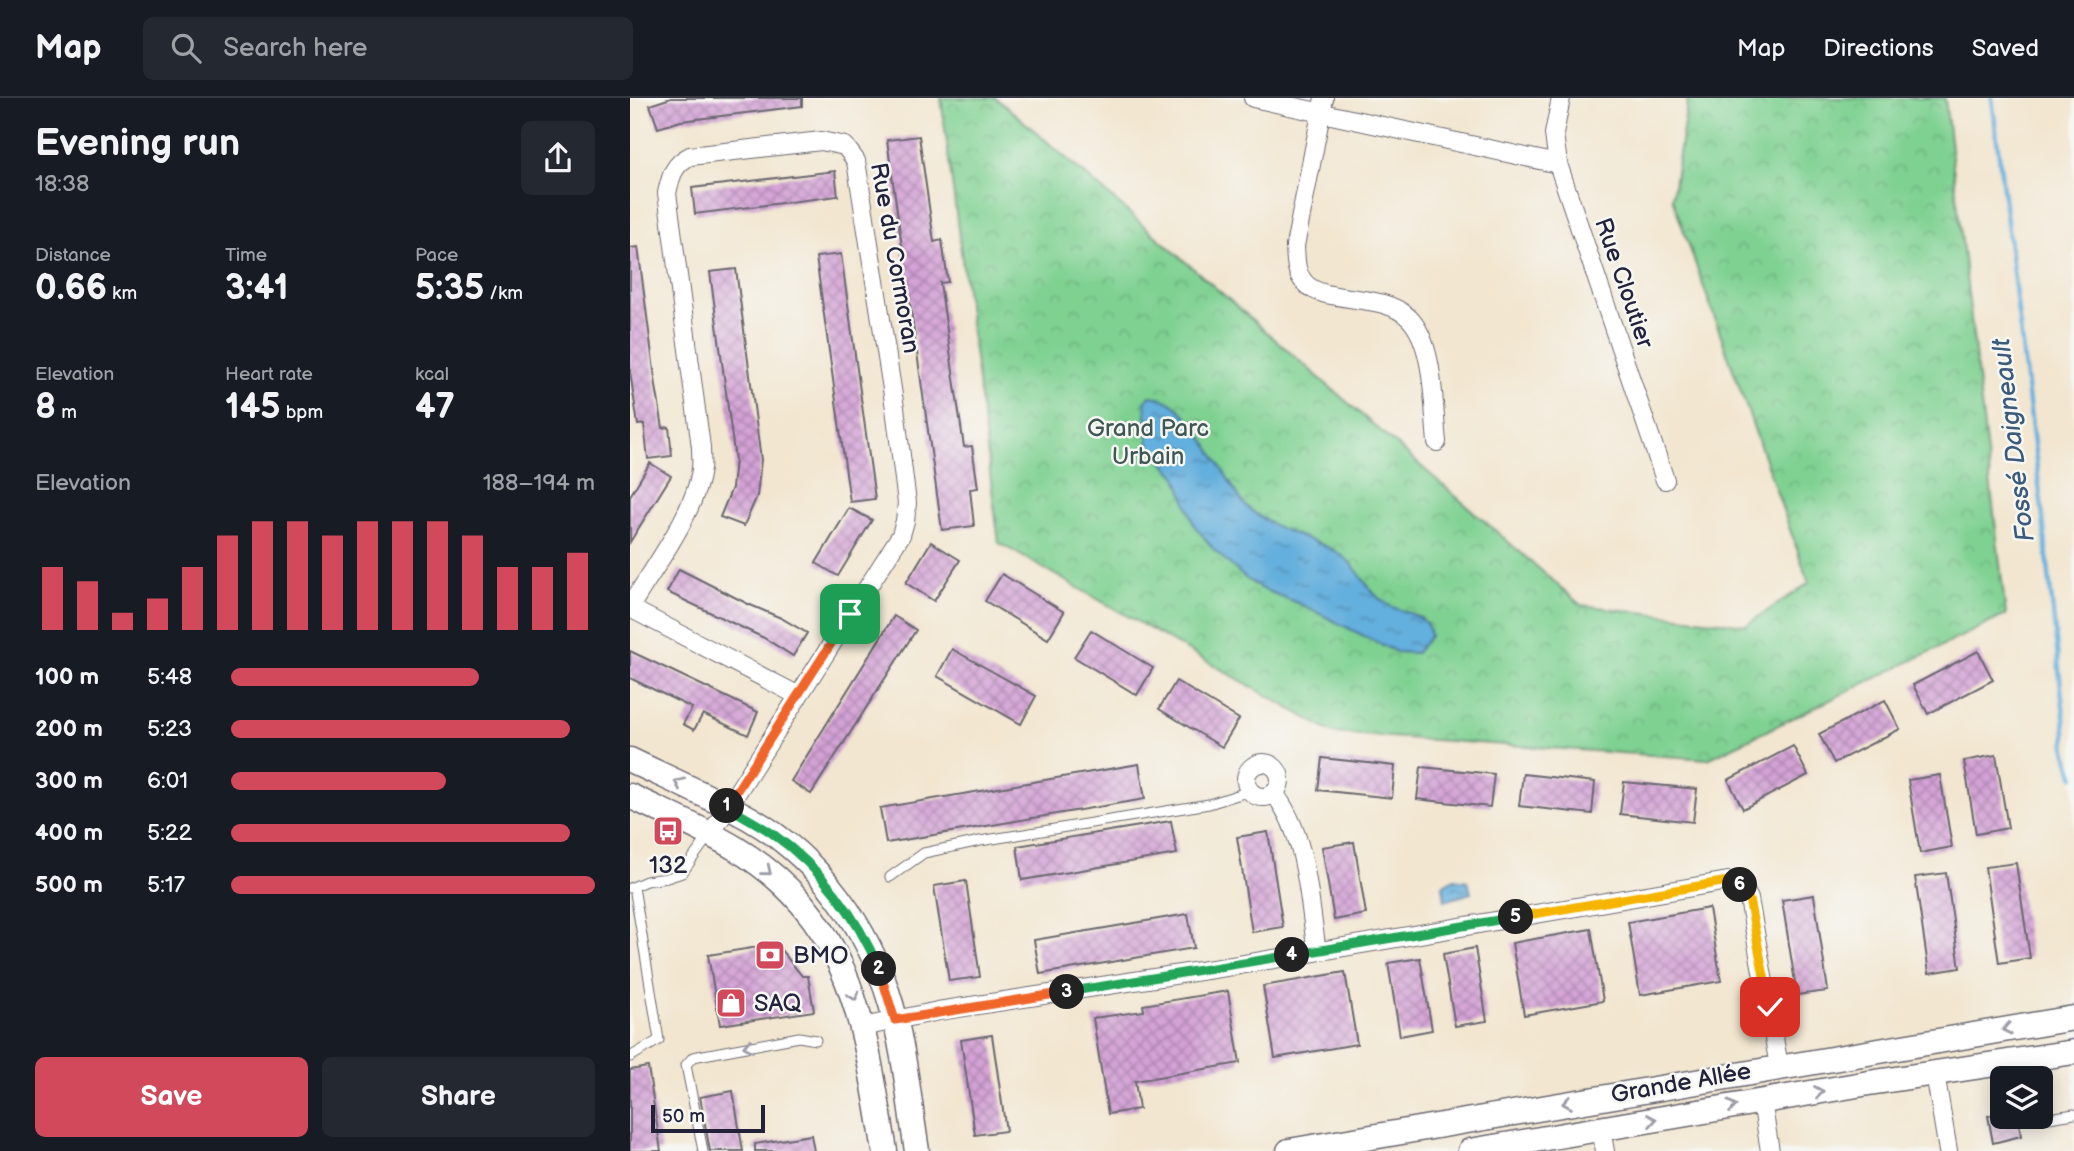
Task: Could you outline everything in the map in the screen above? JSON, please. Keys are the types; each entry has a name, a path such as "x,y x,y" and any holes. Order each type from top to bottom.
{"main road":[{"path":"630,760 751,819 784,842 819,875 838,898 869,946 884,983 895,1020 917,1151"},
{"path":"630,796 741,852 772,875 812,917 842,966 863,1027 885,1151"},
{"name":"Grande Allée","path":"1289,1151 2074,1018"},
{"name":"Grande Allée","path":"1471,1151 1603,1140 1762,1101 2074,1052"}],"street":[{"path":"1253,98 1322,105 1558,164"},
{"name":"Rue Cloutier","path":"1561,98 1554,134 1558,164 1665,480"},
{"path":"1322,105 1296,246 1296,266 1304,283 1321,292 1386,303 1409,318 1428,352 1437,442"},
{"name":"Rue du Cormoran","path":"630,607 680,524 694,495 701,471 701,447 667,193 670,177 677,163 690,156 821,141 845,146 856,161 869,232 907,503 905,522 901,535 709,835"},
{"path":"630,607 797,695"},
{"path":"1257,764 1274,768 1279,775 1279,784 1274,793 1261,797 1250,791 1246,782 1247,773 1257,764"},
{"path":"1274,793 1290,818 1300,844 1317,951"},
{"path":"863,1027 1728,881 1743,887 1749,899 1779,1066"},
{"path":"1935,1073 1948,1151"},
{"path":"1762,1101 1770,1151"}],"lane":[{"path":"890,877 924,853 980,841 1209,804 1250,791"},
{"path":"630,1057 659,1040 632,887 682,873 709,835"},
{"path":"702,1151 686,1065 693,1057 799,1037 816,1040"},
{"path":"2053,1117 2074,1114"}],"green space":[{"name":"Grand Parc Urbain","path":"941,98 995,98 1006,106 1581,605 1746,625 1809,583 1672,198 1688,98 1945,98 2006,615 1708,759 1333,733 999,543"}],"water":[{"path":"1150,396 1165,400 1179,409 1192,423 1245,505 1276,526 1340,554 1380,599 1425,622 1430,636 1416,653 1396,652 1300,604 1260,588 1214,550 1194,525 1177,477 1149,447 1145,402"},
{"path":"1453,879 1468,881 1471,893 1445,901 1443,885"}],"building":[{"path":"671,98 802,98 802,106 681,121 658,128 650,105"},
{"path":"919,136 934,242 942,240 948,282 940,283 964,447 972,446 978,488 970,489 974,526 942,530 887,140"},
{"path":"835,171 838,196 695,214 692,188"},
{"path":"638,247 656,386 663,428 669,427 672,456 648,459 644,424 638,425 630,372 630,248"},
{"path":"841,254 875,499 850,502 816,257"},
{"path":"736,269 761,460 757,496 744,526 720,517 732,488 735,460 710,272"},
{"path":"650,463 671,476 630,542 630,496"},
{"path":"849,508 872,520 838,576 816,563"},
{"path":"931,542 960,560 934,601 906,583"},
{"path":"679,569 807,633 793,656 764,638 667,592"},
{"path":"1002,574 1064,612 1048,639 985,601"},
{"path":"894,616 916,630 811,794 791,781"},
{"path":"1091,630 1153,668 1137,695 1074,657"},
{"path":"952,649 1036,696 1021,724 937,676"},
{"path":"630,651 758,712 748,735 703,714 694,730 683,724 692,708 630,678"},
{"path":"1978,651 1993,680 1928,714 1913,685"},
{"path":"1176,681 1239,719 1222,747 1159,709"},
{"path":"1885,700 1900,729 1834,763 1819,734"},
{"path":"1793,746 1808,775 1743,809 1728,780"},
{"path":"1996,755 2008,828 1976,834 1964,761"},
{"path":"1322,758 1395,766 1392,798 1318,790"},
{"path":"1139,764 1145,799 886,843 880,808"},
{"path":"1421,767 1494,774 1490,807 1417,799"},
{"path":"1523,774 1595,782 1592,814 1519,806"},
{"path":"1940,775 1952,847 1920,853 1908,780"},
{"path":"1624,782 1697,789 1693,822 1620,814"},
{"path":"1171,821 1177,854 1022,880 1017,846"},
{"path":"1268,832 1283,927 1252,932 1237,837"},
{"path":"1354,842 1366,914 1334,920 1322,847"},
{"path":"2016,863 2030,958 1999,963 1985,867"},
{"path":"1946,873 1960,968 1929,973 1915,877"},
{"path":"966,881 980,977 949,981 934,886"},
{"path":"1814,895 1828,991 1797,995 1782,900"},
{"path":"1709,908 1721,981 1640,995 1628,922"},
{"path":"1188,914 1194,948 1040,974 1034,940"},
{"path":"1591,929 1603,1001 1524,1015 1512,943"},
{"path":"776,944 802,976 808,976 814,1011 720,1025 708,955"},
{"path":"1475,948 1487,1021 1455,1026 1443,954"},
{"path":"1420,958 1432,1030 1400,1036 1388,963"},
{"path":"1345,972 1357,1044 1275,1058 1263,986"},
{"path":"1228,991 1240,1063 1135,1081 1139,1109 1108,1114 1093,1018 1144,1011 1143,1005"},
{"path":"992,1035 1006,1131 975,1135 961,1040"},
{"path":"648,1067 661,1151 630,1151 630,1070"},
{"path":"733,1091 743,1151 710,1151 700,1097"},
{"path":"1990,1129 2020,1129 2021,1136 1993,1143"},
{"path":"811,1135 814,1151 755,1151 755,1144"}],"waterway":[{"name":"Fossé Daigneault","path":"1992,98 2043,518 2066,750 2074,777"}],"place":[{"name":"132","path":"668,831"},
{"name":"BMO","path":"770,955"},
{"name":"SAQ","path":"731,1003"}],"route":[{"path":"850,614 727,807 751,819 784,842 819,875 838,898 869,946 887,990 895,1020 1012,999 1239,965 1728,881 1739,884 1748,894 1770,1007"}]}
